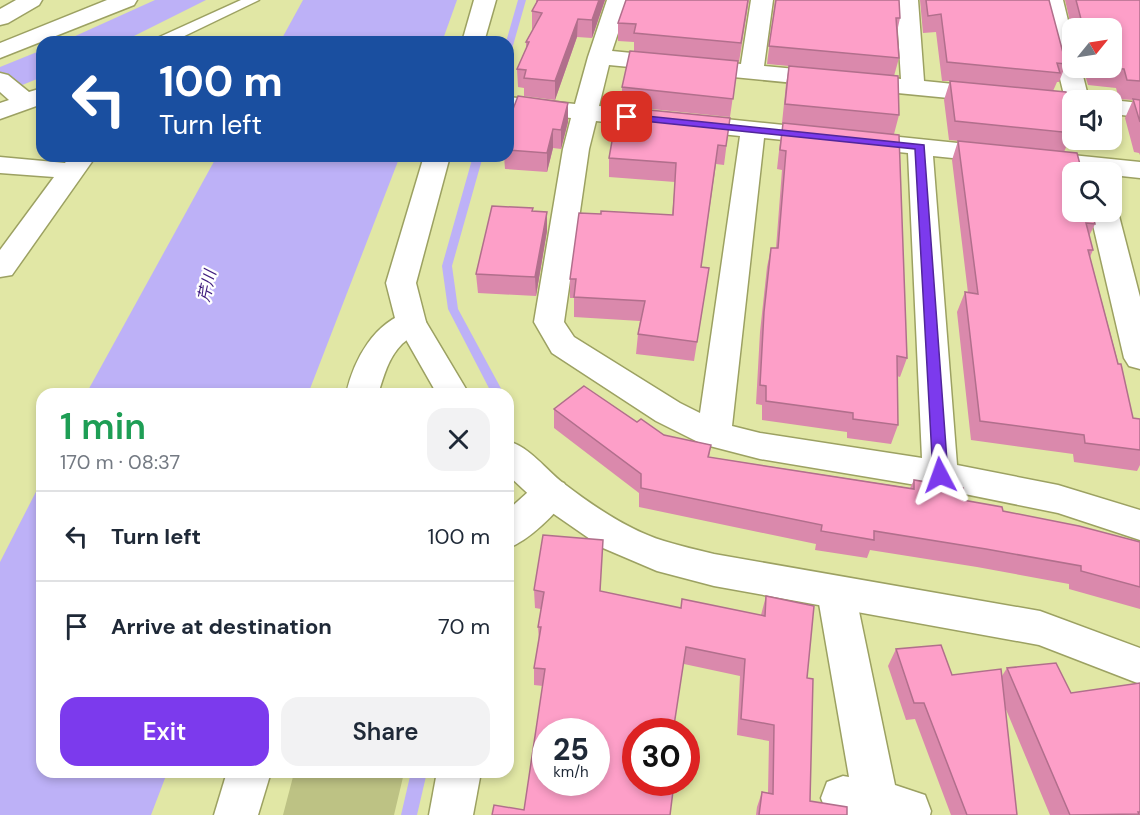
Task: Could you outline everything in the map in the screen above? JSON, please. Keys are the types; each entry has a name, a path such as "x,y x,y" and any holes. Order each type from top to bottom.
{"street":[{"path":"0,18 31,0"},
{"path":"37,36 126,0"},
{"path":"475,36 486,0"},
{"path":"618,0 599,57 576,149 549,322 564,345 668,412 714,435 760,446 940,475 1058,499 1140,525"},
{"path":"751,73 762,0"},
{"path":"907,0 913,88"},
{"path":"1052,0 1074,90"},
{"path":"0,51 36,36"},
{"path":"599,57 1062,102"},
{"path":"0,80 30,98"},
{"path":"0,112 30,98"},
{"path":"514,105 920,147 1062,165"},
{"path":"1122,108 1140,110"},
{"path":"714,435 753,129"},
{"path":"920,147 940,475"},
{"path":"435,162 401,283 411,321 450,388"},
{"path":"0,165 78,164"},
{"path":"0,269 78,164"},
{"path":"1122,170 1140,170"},
{"path":"1106,222 1140,358"},
{"path":"364,388 371,362 392,333 411,321"},
{"path":"514,459 551,493 616,537 657,555 714,570 1040,628 1140,666"},
{"path":"514,527 551,493"},
{"path":"836,592 876,804"},
{"path":"236,815 247,778"},
{"path":"451,815 458,778"}],"lane":[{"path":"173,36 252,0"}],"green space":[{"path":"292,778 403,778 394,815 283,815"}],"water":[{"path":"155,0 206,0 134,36 75,36"},
{"path":"303,0 457,0 444,36 283,36"},
{"path":"36,52 36,79 0,94 0,67"},
{"name":"芹川","path":"214,162 398,162 310,388 89,388"},
{"path":"36,492 36,778 165,778 151,815 0,815 0,562"}],"building":[{"path":"538,0 599,0 592,20 578,19 555,81 524,78 526,70 517,69 529,42 526,42 542,13 532,11"},
{"path":"626,0 748,0 741,43 634,33 636,24 618,23"},
{"path":"776,0 899,0 900,18 896,18 899,58 769,46"},
{"path":"926,0 1049,0 1062,49 1062,64 1057,63 1060,73 947,62 941,14 928,16"},
{"path":"1076,0 1140,0 1140,81 1127,80 1122,69 1122,18 1081,18"},
{"path":"630,51 738,61 733,99 622,87"},
{"path":"789,66 898,76 899,115 785,104"},
{"path":"950,81 1062,92 1062,132 955,121"},
{"path":"518,96 568,103 561,130 553,129 547,153 514,150 514,106"},
{"path":"1133,99 1140,100 1140,122"},
{"path":"618,107 730,118 726,146 718,145 701,267 709,268 697,342 638,334 645,301 574,297 576,279 570,279 579,213 601,214 601,211 673,215 676,163 609,158"},
{"path":"783,123 899,135 907,358 897,356 898,425 853,419 853,413 766,401 766,386 760,385 764,312 771,248 778,248 786,151 780,150"},
{"path":"958,141 1077,153 1079,162 1062,162 1062,222 1094,222 1095,224 1086,223 1093,250 1088,250 1118,364 1121,364 1133,418 1140,419 1140,450 1085,443 1084,435 980,421 965,292 978,294"},
{"path":"492,206 533,208 532,211 547,212 535,277 476,274"},
{"path":"584,386 637,422 641,419 664,435 711,445 708,457 914,489 914,480 963,488 963,500 1002,507 1003,511 1079,526 1140,542 1140,587 1081,571 1081,566 874,531 874,540 821,531 822,525 641,488 641,474 554,409"},
{"path":"543,535 603,540 600,591 681,608 682,599 765,616 766,596 814,606 807,678 813,679 810,801 847,807 847,815 759,815 762,792 773,794 774,725 741,719 745,659 686,647 675,718 622,718 622,796 672,796 670,815 492,815 494,805 524,810 532,756 532,796 610,796 610,718 538,718 545,669 534,668 544,592 534,590"},
{"path":"941,645 952,675 1001,669 1017,815 967,815 924,703 914,703 896,649"},
{"path":"1056,663 1071,693 1140,683 1139,814 1070,815 1007,668"}],"waterway":[{"path":"512,36 522,0"},
{"path":"476,162 447,266 453,309 495,388"},
{"path":"409,815 418,778"}],"route":[{"path":"627,117 920,147 940,475"}]}
